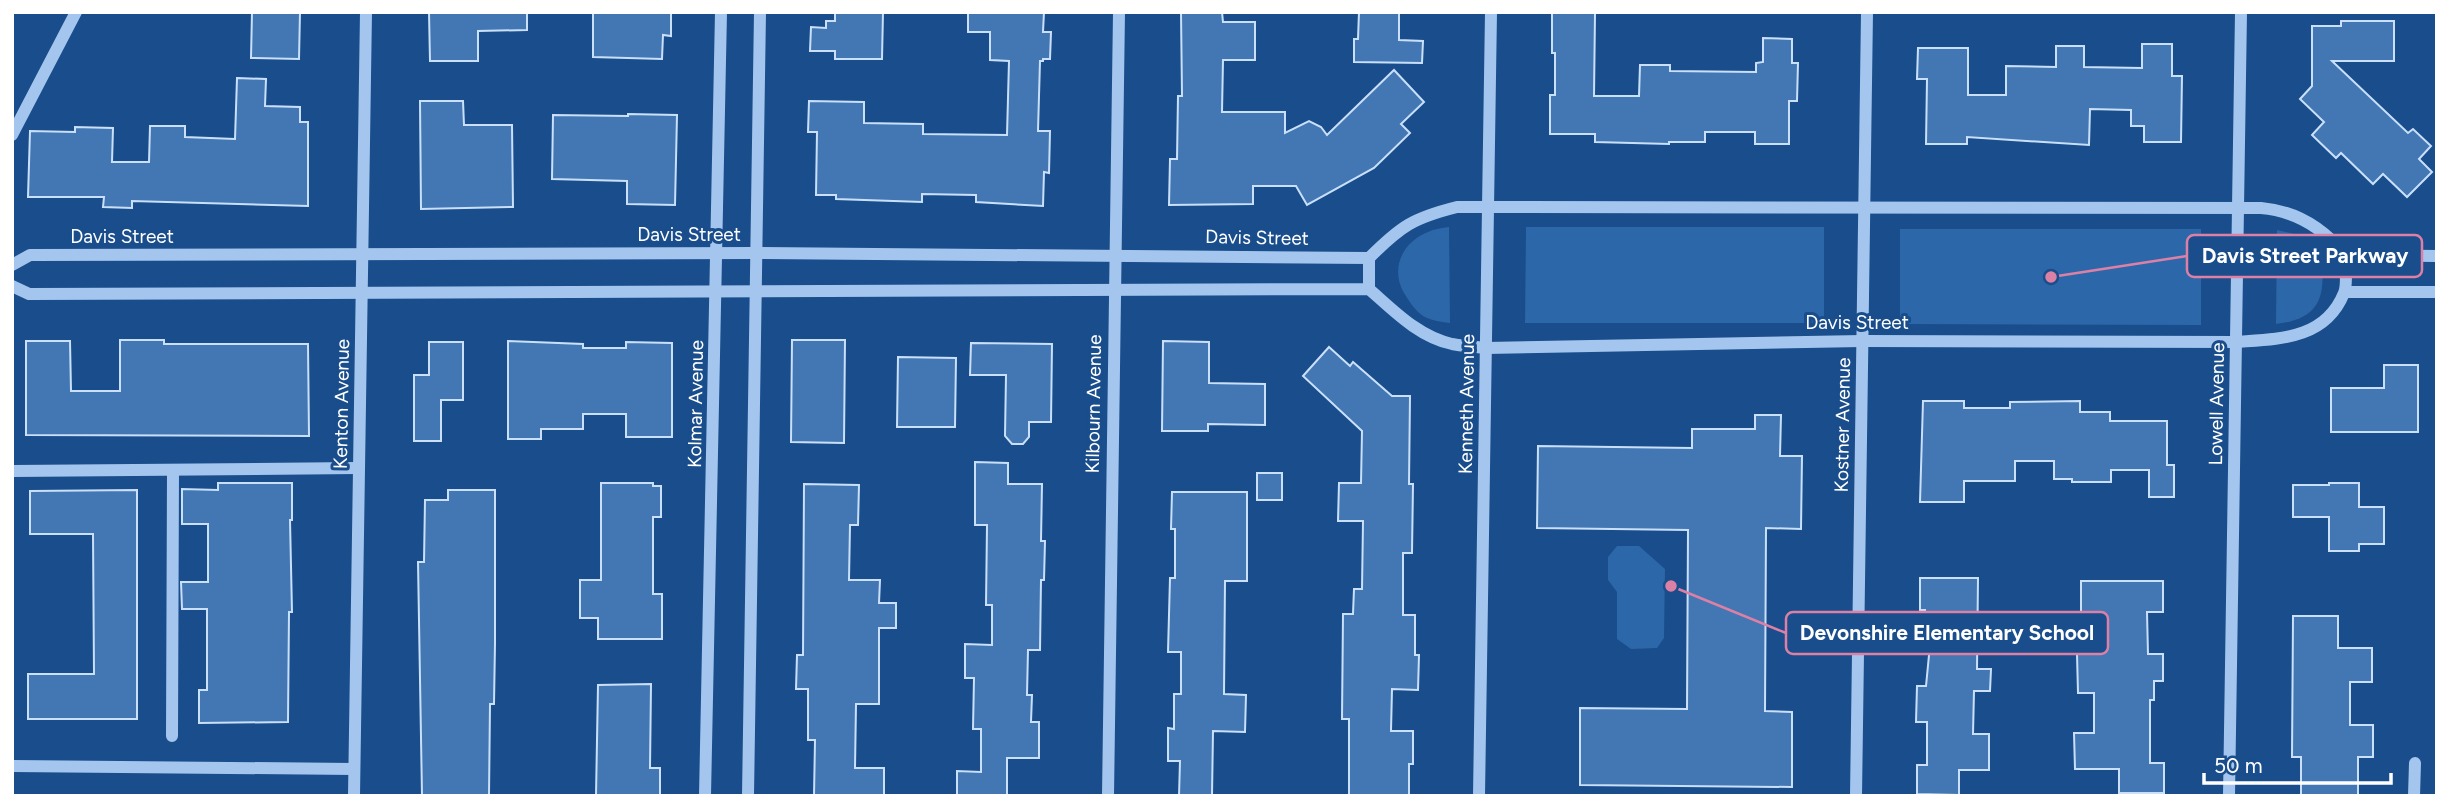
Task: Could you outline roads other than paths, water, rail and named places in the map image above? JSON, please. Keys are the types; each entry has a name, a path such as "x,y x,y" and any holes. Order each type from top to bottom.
{"street":[{"path":"12,135 76,12"},
{"name":"Kenton Avenue","path":"354,796 366,12"},
{"name":"Kolmar Avenue","path":"705,796 721,12"},
{"path":"748,796 760,12"},
{"name":"Kilbourn Avenue","path":"1108,796 1119,12"},
{"name":"Kenneth Avenue","path":"1479,796 1491,12"},
{"name":"Kostner Avenue","path":"1856,796 1867,12"},
{"name":"Lowell Avenue","path":"2229,796 2241,12"},
{"path":"12,286 29,294 1369,289 1369,258 1395,232 1424,215 1457,206 2238,207 2270,209 2301,219 2329,236 2346,255 2345,292 2437,292"},
{"name":"Davis Street","path":"12,265 30,255 757,253 1369,258"},
{"path":"2346,255 2437,256"},
{"name":"Davis Street","path":"1369,289 1404,320 1427,335 1452,344 1486,348 1862,341 2236,342 2307,333 2329,317 2345,292"},
{"path":"12,471 358,468"},
{"path":"172,736 173,471"},
{"path":"2414,796 2415,763"},
{"path":"12,766 354,769"}],"place":[{"name":"Davis Street Parkway","path":"2051,277"},
{"name":"Devonshire Elementary School","path":"1671,586"}]}
